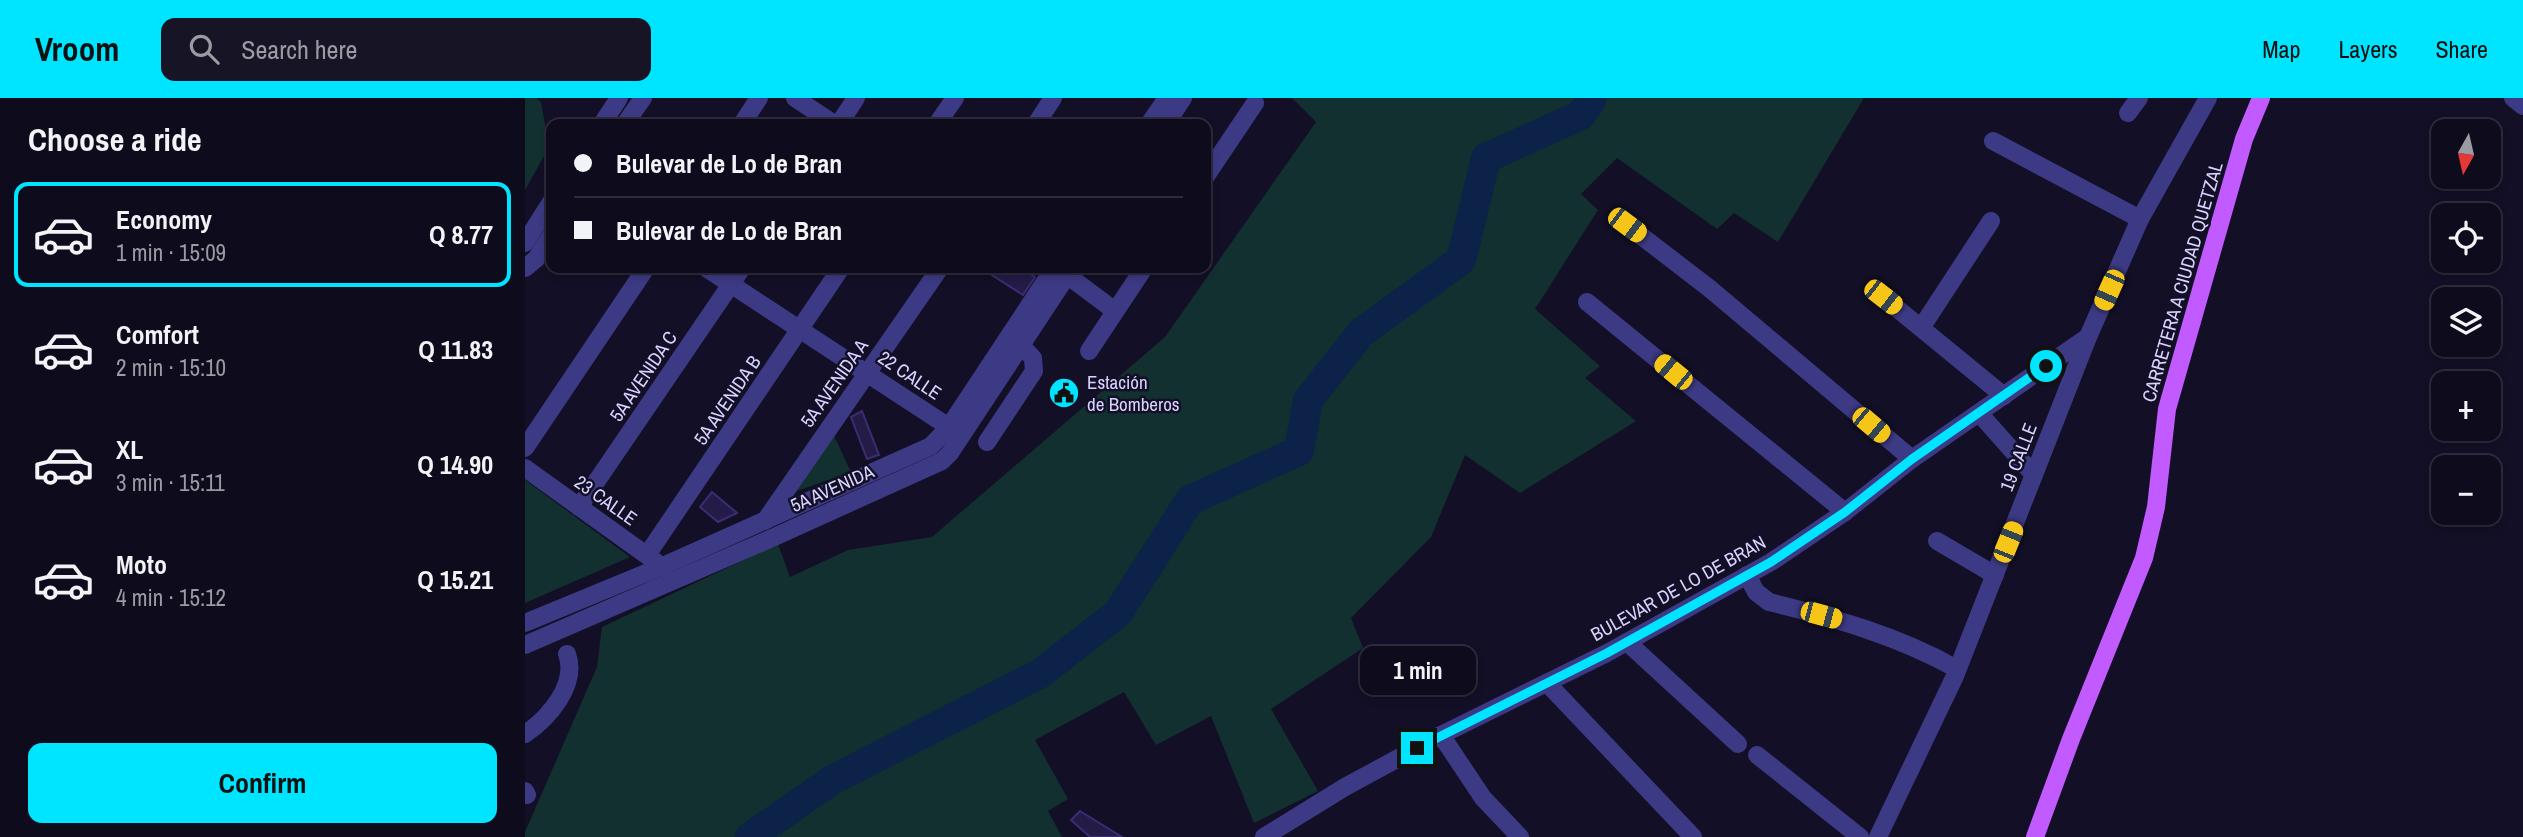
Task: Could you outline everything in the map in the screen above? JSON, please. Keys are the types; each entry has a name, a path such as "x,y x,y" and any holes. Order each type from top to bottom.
{"main road":[{"name":"CARRETERA A CIUDAD QUETZAL","path":"2035,837 2071,739 2144,558 2156,507 2167,409 2244,139 2261,98"}],"street":[{"path":"605,119 619,98"},
{"path":"628,119 643,98"},
{"path":"745,119 759,98"},
{"path":"796,98 828,119"},
{"path":"840,119 856,98"},
{"path":"940,119 955,98"},
{"path":"1039,119 1053,98"},
{"path":"1152,119 1167,98"},
{"path":"1169,119 1184,98"},
{"name":"19 CALLE","path":"1878,837 1957,669 2088,337 2140,219 2208,98"},
{"path":"2513,98 2523,106"},
{"path":"1211,169 1255,103"},
{"path":"1993,141 2140,219"},
{"path":"525,243 546,210"},
{"path":"1921,328 1991,221"},
{"path":"1627,225 1709,288 1912,459"},
{"path":"525,268 536,259 546,244"},
{"path":"525,448 643,273"},
{"name":"22 CALLE","path":"714,273 949,427"},
{"name":"5A AVENIDA C","path":"579,507 739,273"},
{"name":"5A AVENIDA B","path":"647,555 838,273"},
{"name":"5A AVENIDA A","path":"764,523 936,273"},
{"name":"5A AVENIDA","path":"525,645 942,461 950,453 1021,345 1056,273"},
{"path":"1062,273 1115,311"},
{"path":"1089,351 1141,273"},
{"path":"1883,297 2004,396"},
{"path":"1587,302 1845,512"},
{"name":"5A AVENIDA","path":"525,623 764,523 922,452 939,440 1040,303"},
{"name":"BULEVAR DE LO DE BRAN","path":"1264,837 1345,787 1441,735 1627,642 1771,562 1845,512 1912,459 2088,337"},
{"path":"987,442 1034,371 1033,358 1021,345"},
{"path":"1979,413 2034,475"},
{"name":"23 CALLE","path":"525,468 663,566"},
{"path":"1937,541 1995,575"},
{"path":"1747,575 1756,592 1769,602 1867,628 1934,656 1957,669"},
{"path":"586,598 594,614"},
{"path":"1627,642 1738,744"},
{"path":"527,726 550,711 570,678 571,665 567,654"},
{"path":"1547,682 1693,837"},
{"path":"1441,735 1483,798 1520,837"},
{"path":"1757,755 1860,837"}],"green space":[{"path":"525,98 536,98 541,102 546,130 546,152 525,190"},
{"path":"1292,98 1864,98 1778,242 1734,213 1717,229 1617,158 1581,194 1598,210 1535,309 1600,366 1585,378 1636,421 1520,493 1465,455 1431,537 1351,618 1363,648 1271,709 1318,791 1254,823 1211,716 1156,745 1124,692 1035,740 1068,799 1048,811 1062,837 525,837 597,667 602,627 778,544 790,577 848,550 932,537 1165,337 1316,122"},
{"path":"828,423 851,472 780,497"},
{"path":"525,480 630,557 525,603"}],"building":[{"path":"989,273 1029,273 1035,277 1023,295"},
{"path":"862,411 879,455 867,459 851,417"},
{"path":"712,492 737,513 718,522 700,507"},
{"path":"1080,811 1122,837 1090,837 1071,820"}],"waterway":[{"path":"750,837 832,780 1041,673 1118,613 1190,500 1299,451 1308,400 1362,332 1461,260 1486,158 1581,115 1592,98"}],"place":[{"name":"Estación de Bomberos","path":"1064,393"}],"route":[{"path":"1417,748 1607,653 1771,562 1845,512 1912,459 2046,366"}]}
